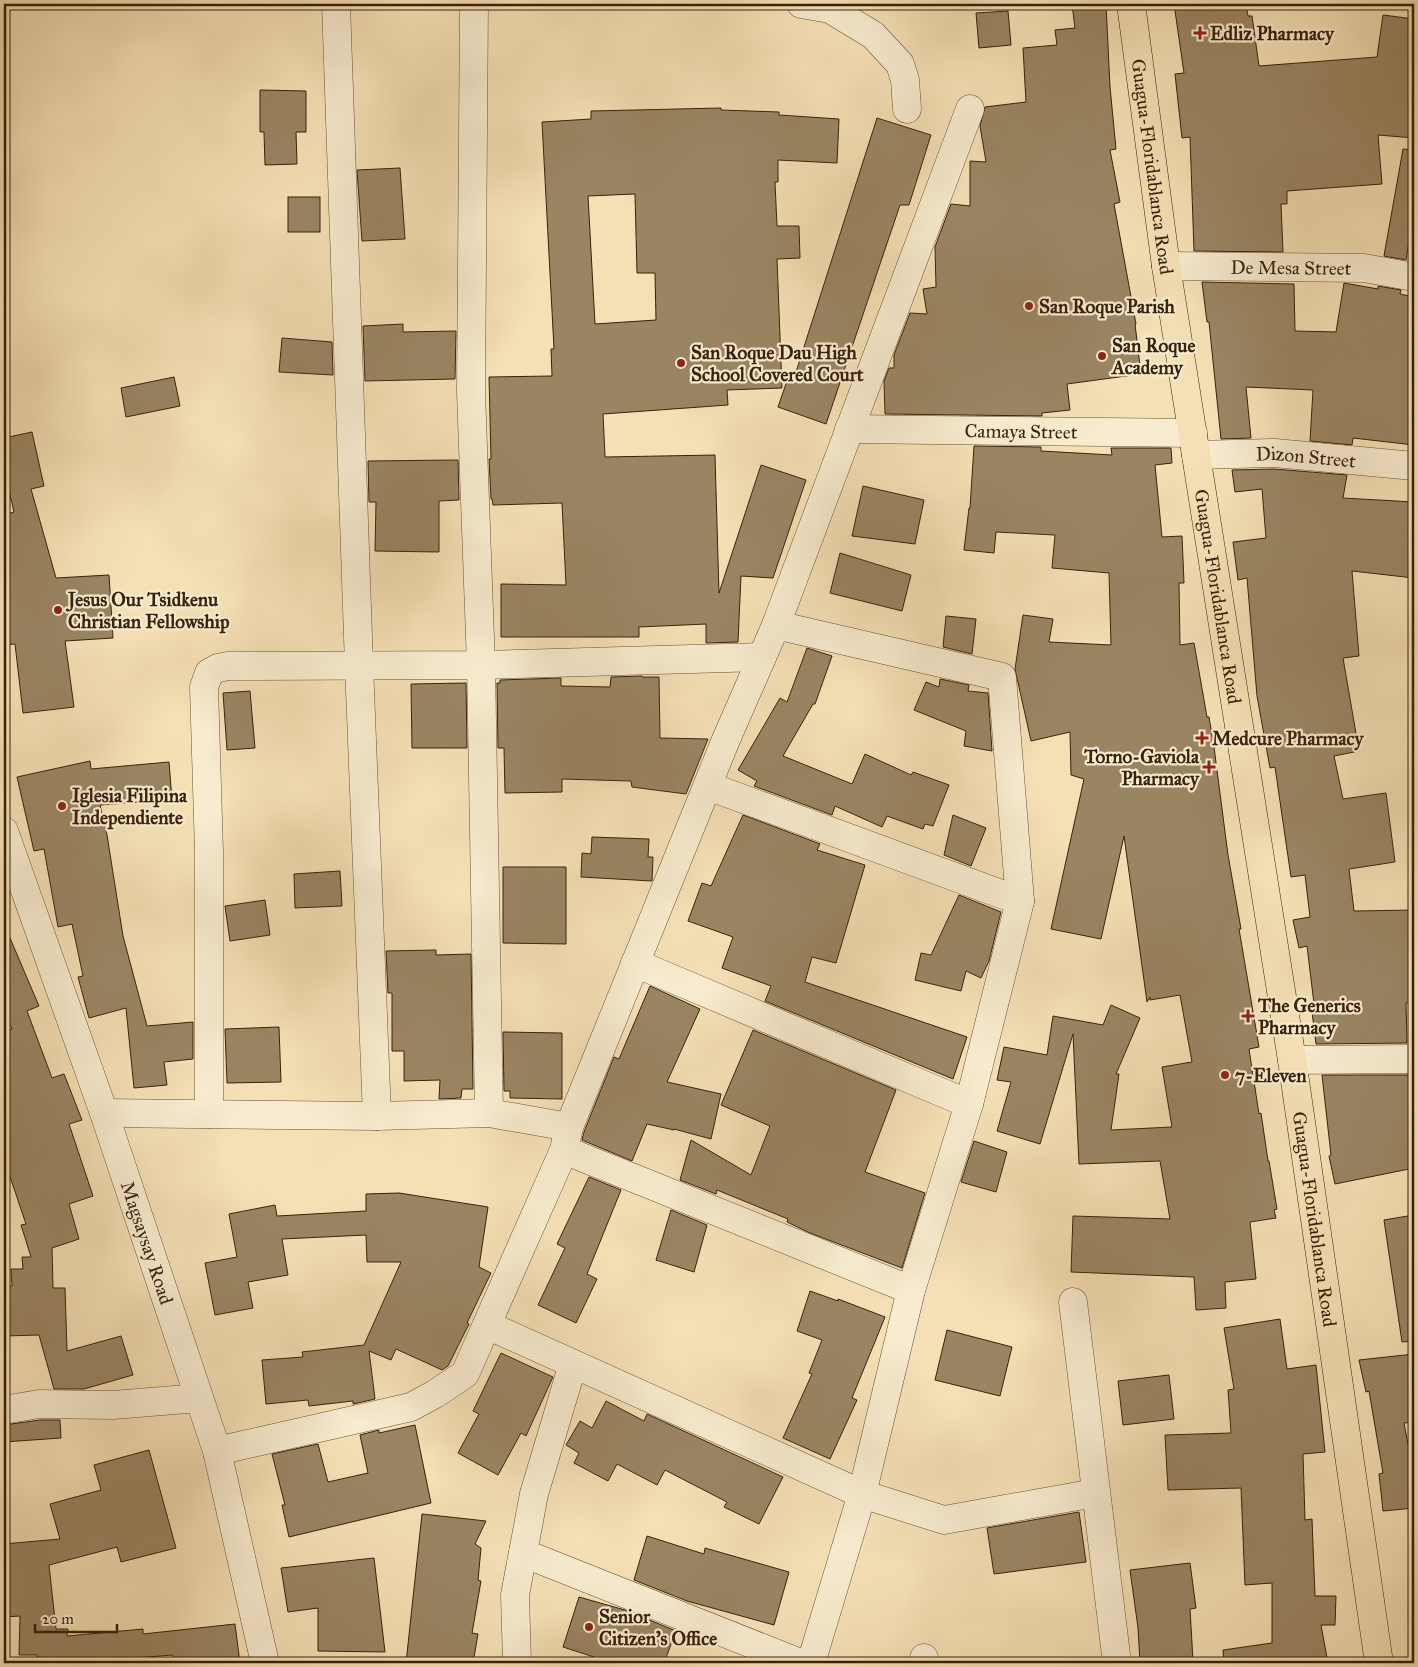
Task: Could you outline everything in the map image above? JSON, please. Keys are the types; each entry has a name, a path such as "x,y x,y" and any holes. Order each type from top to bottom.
{"main road":[{"name":"Guagua-Floridablanca Road","path":"1131,4 1166,266 1292,1060 1379,1663"}],"street":[{"path":"336,4 377,1116"},
{"path":"474,4 471,392 481,665 489,1113"},
{"path":"811,5 830,9 873,35 900,64 905,80 907,109"},
{"path":"216,1452 411,1407 465,1374 567,1139 635,963 776,624 970,109"},
{"name":"De Mesa Street","path":"1166,266 1364,268 1414,277"},
{"name":"Camaya Street","path":"849,429 1194,444"},
{"name":"Dizon Street","path":"1194,444 1414,466"},
{"path":"776,624 1002,677 1020,901 969,1104 911,1290 862,1494 811,1663"},
{"path":"209,1114 209,852 204,687 209,673 218,668 228,666 481,665 762,657"},
{"path":"708,786 1020,901"},
{"name":"Magsaysay Road","path":"4,831 104,1113 216,1452 265,1663"},
{"path":"635,963 969,1104"},
{"path":"1292,1060 1414,1059"},
{"path":"104,1113 377,1116 489,1113 567,1139 911,1290"},
{"path":"1073,1302 1117,1663"},
{"path":"487,1325 862,1494 944,1520 1095,1493"},
{"path":"517,1663 515,1595 534,1494 572,1364"},
{"path":"4,1410 39,1404 113,1405 199,1398"},
{"path":"523,1554 800,1663"}],"building":[{"path":"1072,4 1106,4 1110,87 1116,149 1110,150 1120,202 1114,204 1136,324 1141,374 1067,384 1070,410 1042,413 1042,416 885,414 884,381 889,368 894,368 894,355 910,313 927,314 923,289 936,287 935,247 951,204 970,206 970,161 986,162 980,126 985,107 1026,102 1023,48 1057,45 1055,30 1075,28"},
{"path":"1174,4 1246,4 1248,16 1252,16 1259,66 1377,57 1383,15 1414,19 1414,138 1378,135 1382,184 1287,191 1287,204 1281,204 1283,252 1194,251 1190,137 1182,138 1175,74 1184,73"},
{"path":"1008,11 1011,45 979,48 976,13"},
{"path":"260,90 306,91 306,132 296,132 297,164 265,165 264,132 260,132"},
{"path":"721,108 721,110 779,112 779,115 839,119 837,163 778,160 778,182 775,182 777,226 799,226 800,258 777,259 782,388 727,390 728,405 603,414 605,457 715,455 719,593 761,465 806,480 773,578 741,576 738,642 706,643 706,624 639,627 639,637 501,637 501,584 566,585 562,503 493,505 489,459 491,459 489,377 552,376 551,349 554,349 542,122 591,119 591,111","holes":["635,194 637,273 655,273 656,320 595,324 588,196"]},
{"path":"877,118 931,135 909,205 900,205 826,424 778,407 790,372 796,372"},
{"path":"1403,149 1414,150 1414,211 1406,260 1384,256"},
{"path":"400,168 405,239 362,241 357,170"},
{"path":"288,197 320,197 320,232 288,232"},
{"path":"1202,282 1294,284 1295,331 1336,332 1344,283 1378,289 1378,286 1401,290 1400,294 1414,297 1414,445 1353,438 1352,445 1310,441 1313,390 1246,387 1251,438 1221,439 1209,322 1207,322"},
{"path":"403,324 403,332 456,331 455,379 365,381 363,326"},
{"path":"282,338 332,342 333,375 279,372"},
{"path":"174,377 180,406 126,417 121,388"},
{"path":"32,432 44,486 31,489 56,578 109,575 113,638 65,641 74,707 23,713 15,644 4,645 4,515 14,512 4,468 4,438"},
{"path":"974,446 1041,447 1041,451 1112,455 1111,448 1171,448 1172,463 1155,465 1162,537 1182,536 1184,583 1179,583 1180,645 1194,643 1207,717 1209,717 1228,855 1241,929 1239,929 1259,1047 1249,1049 1277,1209 1274,1210 1276,1218 1250,1222 1256,1279 1225,1282 1226,1308 1196,1310 1194,1277 1071,1272 1073,1216 1170,1219 1160,1161 1079,1164 1073,1034 1040,1144 997,1131 1011,1082 997,1080 1004,1047 1047,1055 1053,1016 1103,1025 1111,1005 1140,1018 1116,1074 1119,1074 1111,1130 1172,1127 1162,1067 1192,1062 1180,995 1150,1000 1150,997 1147,1002 1124,836 1101,939 1051,929 1084,779 1071,775 1070,732 1031,741 1015,669 1023,615 1053,619 1049,642 1111,645 1109,573 1052,568 1055,535 996,532 994,553 964,550 970,508"},
{"path":"458,460 459,500 439,501 439,552 375,551 376,502 369,502 368,461"},
{"path":"1274,469 1347,475 1343,498 1414,502 1414,578 1352,571 1359,656 1343,658 1359,751 1334,756 1343,799 1386,793 1395,862 1349,869 1354,911 1414,910 1414,1002 1406,1003 1407,1043 1316,1044 1312,1012 1315,1012 1307,946 1299,948 1293,920 1310,917 1305,875 1291,877 1275,767 1270,768 1257,696 1247,578 1238,580 1233,542 1266,538 1262,489 1235,492 1232,470"},
{"path":"863,486 924,500 915,544 852,536"},
{"path":"840,553 911,575 902,611 830,593"},
{"path":"946,616 976,619 972,654 943,647"},
{"path":"807,648 832,656 815,704 813,704 783,756 852,784 865,754 911,775 913,772 949,785 933,826 925,824 923,829 887,816 882,827 835,806 832,815 754,786 757,781 738,770 780,698 787,702"},
{"path":"611,677 659,677 660,738 708,739 686,794 632,787 631,781 562,779 562,792 505,793 504,748 498,748 497,683 500,683 500,680 561,678 561,686 610,687"},
{"path":"940,679 969,685 968,691 988,693 992,751 964,746 966,731 914,710 926,682 939,687"},
{"path":"466,683 467,748 412,748 411,684"},
{"path":"250,691 255,748 227,750 223,693"},
{"path":"90,761 91,769 169,762 172,800 100,805 107,835 123,936 147,1026 193,1022 193,1059 164,1062 167,1085 134,1088 126,1008 89,1018 78,977 83,976 72,924 58,927 44,849 34,851 17,777"},
{"path":"743,815 820,844 817,850 865,865 836,963 812,957 805,982 967,1037 953,1079 765,1001 771,986 722,968 733,937 688,921 702,883 711,886"},
{"path":"953,815 986,828 971,866 944,855"},
{"path":"592,837 649,839 648,857 653,857 652,881 581,877 582,853 591,854"},
{"path":"503,867 566,867 566,944 503,943"},
{"path":"340,871 342,906 295,908 294,874"},
{"path":"959,895 1001,912 989,961 981,978 966,971 961,991 915,980 921,953 931,955"},
{"path":"265,900 270,935 230,941 225,906"},
{"path":"4,924 39,1006 27,1011 52,1078 64,1074 82,1120 69,1124 93,1196 69,1204 79,1239 52,1248 53,1288 65,1288 67,1351 121,1336 133,1375 84,1389 54,1389 39,1335 4,1336 4,1286 12,1286 11,1269 23,1269 22,1257 31,1257 21,1225 26,1224 4,1159 4,1032 12,1029 4,1009"},
{"path":"436,950 436,955 471,954 473,1089 462,1089 461,1098 439,1099 440,1080 404,1081 404,1051 392,1051 392,993 388,993 386,951"},
{"path":"650,986 700,1009 667,1082 721,1094 711,1139 647,1124 632,1161 582,1140 614,1057 619,1059"},
{"path":"279,1027 281,1082 227,1083 225,1029"},
{"path":"753,1030 896,1090 865,1172 925,1193 902,1268 810,1233 787,1222 788,1219 717,1190 716,1194 680,1180 691,1140 751,1175 770,1126 721,1105"},
{"path":"503,1032 562,1033 562,1099 510,1098 510,1091 504,1091"},
{"path":"1322,1075 1414,1075 1414,1168 1335,1184 1329,1156 1331,1155"},
{"path":"974,1141 1007,1152 996,1192 961,1182"},
{"path":"589,1177 621,1190 587,1274 597,1279 576,1323 538,1305 565,1248 557,1244"},
{"path":"399,1193 488,1207 479,1267 491,1273 448,1366 442,1370 396,1349 391,1360 369,1351 375,1399 353,1404 353,1401 309,1406 308,1400 266,1404 262,1360 303,1357 302,1352 364,1345 401,1262 367,1262 366,1235 282,1239 288,1275 248,1282 253,1308 215,1315 205,1263 237,1257 229,1214 275,1205 277,1216 366,1211 366,1194"},
{"path":"671,1210 707,1225 694,1272 656,1260"},
{"path":"1414,1215 1414,1341 1402,1342 1384,1220"},
{"path":"810,1291 838,1301 838,1299 885,1317 852,1398 857,1400 830,1459 783,1438 812,1374 809,1373 822,1340 797,1331"},
{"path":"1280,1319 1287,1369 1316,1365 1325,1452 1303,1454 1305,1520 1312,1519 1315,1596 1336,1596 1335,1625 1321,1625 1328,1663 1224,1663 1223,1650 1272,1643 1272,1583 1245,1585 1241,1488 1168,1490 1165,1435 1231,1433 1228,1390 1234,1389 1224,1328"},
{"path":"947,1330 1012,1347 1000,1396 935,1380"},
{"path":"501,1353 553,1377 526,1436 521,1433 498,1475 458,1453 479,1414 473,1411"},
{"path":"1414,1354 1414,1422 1404,1423 1414,1477 1414,1508 1383,1511 1379,1474 1383,1473 1369,1391 1366,1392 1359,1360"},
{"path":"1169,1375 1174,1419 1123,1425 1118,1381"},
{"path":"606,1401 644,1421 647,1414 783,1477 759,1524 724,1507 727,1502 665,1470 657,1485 617,1464 608,1481 574,1463 579,1453 566,1445 580,1421 592,1428"},
{"path":"40,1420 60,1420 61,1438 4,1442 4,1425"},
{"path":"415,1425 431,1503 289,1537 282,1505 285,1505 272,1454 318,1444 328,1482 368,1473 360,1435 379,1430 379,1433"},
{"path":"149,1450 176,1548 121,1562 117,1547 49,1565 56,1629 68,1629 67,1636 143,1629 143,1634 235,1624 240,1663 174,1663 173,1655 73,1663 36,1663 37,1655 19,1655 20,1616 4,1617 4,1544 60,1539 50,1504 101,1490 94,1465"},
{"path":"1079,1512 1086,1562 994,1574 987,1528"},
{"path":"422,1514 486,1521 475,1544 481,1548 478,1580 481,1581 472,1633 478,1634 473,1663 406,1663"},
{"path":"647,1536 704,1554 705,1548 789,1572 774,1625 687,1601 634,1580"},
{"path":"374,1558 385,1652 318,1651 318,1608 288,1612 281,1568"},
{"path":"1190,1563 1196,1608 1190,1609 1193,1661 1140,1663 1138,1628 1130,1570"},
{"path":"579,1597 625,1610 676,1631 664,1663 598,1663 600,1659 563,1647"}],"place":[{"name":"Edliz Pharmacy","path":"1200,33"},
{"name":"San Roque Parish","path":"1029,306"},
{"name":"San Roque Academy","path":"1102,356"},
{"name":"San Roque Dau High School Covered Court","path":"681,363"},
{"name":"Jesus Our Tsidkenu Christian Fellowship","path":"58,610"},
{"name":"Medcure Pharmacy","path":"1202,738"},
{"name":"Torno-Gaviola Pharmacy","path":"1209,767"},
{"name":"Iglesia Filipina Independiente","path":"62,806"},
{"name":"The Generics Pharmacy","path":"1248,1016"},
{"name":"7-Eleven","path":"1225,1075"},
{"name":"Senior Citizen's Office","path":"589,1627"}]}
